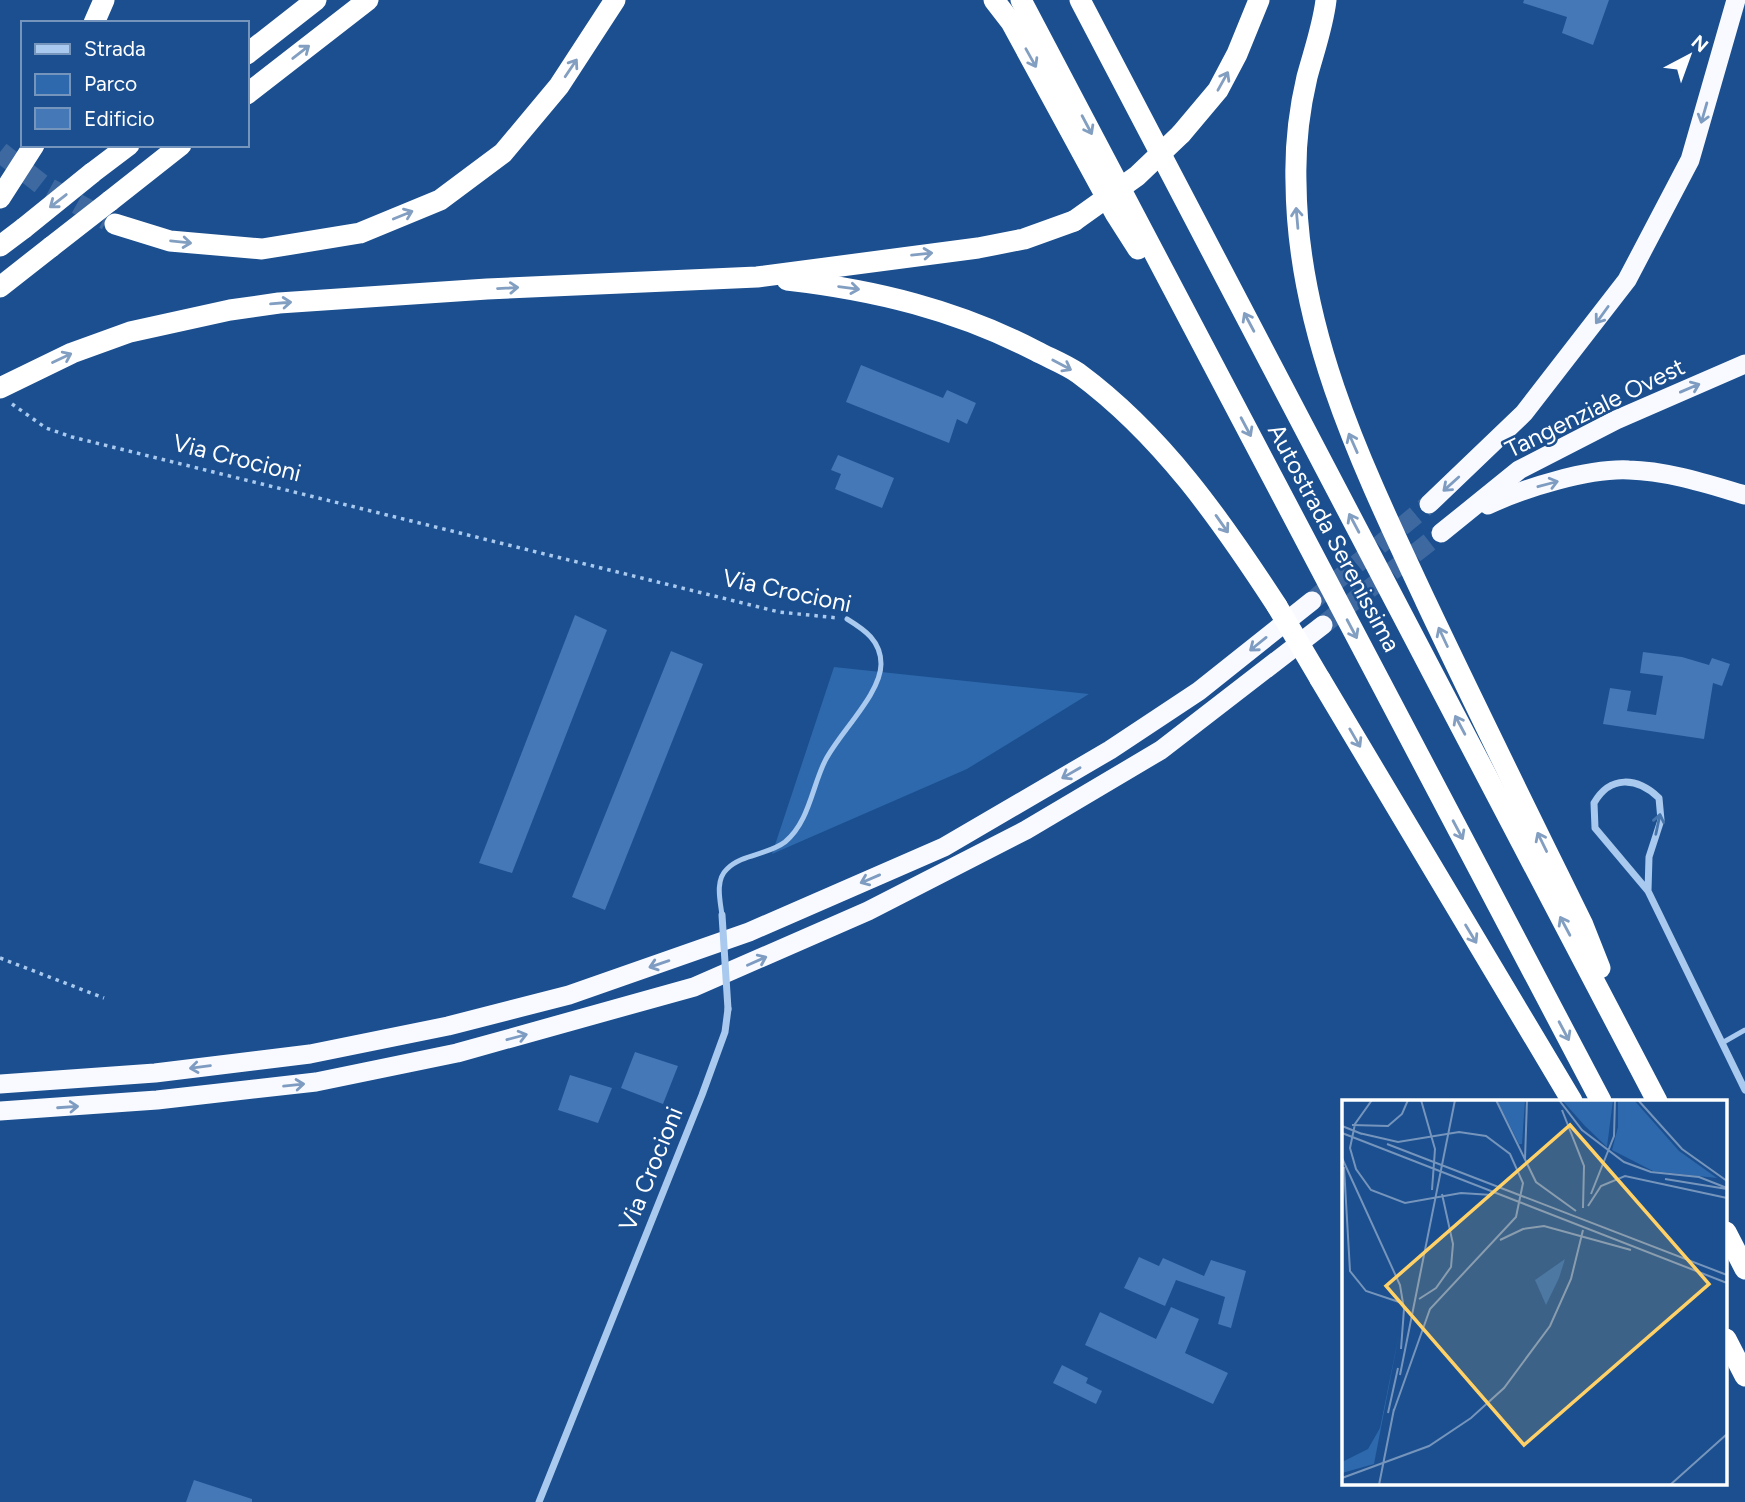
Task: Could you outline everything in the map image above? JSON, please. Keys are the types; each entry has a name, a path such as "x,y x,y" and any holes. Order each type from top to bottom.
{"highway":[{"path":"95,21 104,0"},
{"path":"248,53 316,0"},
{"path":"248,93 368,0"},
{"path":"116,224 170,242 262,249 360,233 440,200 503,153 559,86 615,0"},
{"path":"994,0 1011,22 1115,213 1214,367"},
{"name":"Autostrada Serenissima","path":"1021,0 1600,1100"},
{"name":"Autostrada Serenissima","path":"1080,0 1656,1100"},
{"path":"1,392 72,353 130,332 230,310 279,303 486,289 757,277 978,248 1024,239 1074,221 1137,176 1181,134 1217,90 1237,54 1259,0"},
{"name":"Tangenziale Ovest","path":"1429,505 1524,413 1627,280 1690,160 1736,0"},
{"path":"1327,4 1301,110 1297,144 1297,216 1306,285 1325,363 1348,430 1381,505 1583,925 1631,1052"},
{"path":"0,246 125,147"},
{"path":"0,287 178,147"},
{"path":"0,198 30,153"},
{"path":"757,277 853,288 926,305 1003,334 1076,372 1130,417 1200,493 1277,606 1571,1100"},
{"name":"Tangenziale Ovest","path":"1441,533 1519,470 1616,420 1745,364"},
{"path":"1461,517 1514,493 1565,479 1627,469 1690,479 1745,495"},
{"path":"0,1084 155,1073 300,1055 448,1026 569,995 748,932 944,847 1110,750 1199,691 1312,601"},
{"path":"0,1111 157,1100 316,1082 457,1053 694,987 868,911 1026,830 1161,750 1323,625"},
{"path":"1728,1236 1745,1269"},
{"path":"1728,1343 1745,1376"}],"street":[{"path":"1648,891 1648,857 1661,820 1659,798 1641,785 1622,781 1612,783 1594,803 1595,828 1648,891 1745,1090"},
{"name":"Via Crocioni","path":"538,1502 725,1032 728,1009 722,915"}],"lane":[{"name":"Via Crocioni","path":"722,915 719,880 726,869 774,849 786,841 800,824 825,761 874,687 881,666 874,639 847,619"},
{"path":"1722,1043 1745,1030"}],"path":[{"name":"Via Crocioni","path":"1,392 46,428 72,437 779,612 847,619"},
{"path":"0,958 104,998"}],"green space":[{"path":"834,667 1089,694 967,769 772,854"}],"building":[{"path":"1524,0 1609,0 1593,45 1562,33 1567,17 1523,3"},
{"path":"861,365 943,398 947,390 976,403 967,424 957,419 949,443 846,402"},
{"path":"838,455 894,478 882,508 835,489 841,474 831,470"},
{"path":"575,615 607,630 512,873 479,863"},
{"path":"671,651 703,664 605,910 572,897"},
{"path":"1643,652 1682,657 1709,665 1712,658 1730,664 1722,686 1713,683 1704,739 1603,724 1610,688 1631,691 1627,711 1656,715 1663,676 1640,673"},
{"path":"635,1052 678,1066 663,1104 621,1088"},
{"path":"570,1075 612,1088 598,1123 558,1110"},
{"path":"1139,1257 1159,1266 1163,1258 1204,1276 1211,1260 1246,1271 1231,1328 1218,1324 1225,1297 1176,1280 1165,1306 1124,1288"},
{"path":"1171,1307 1199,1319 1185,1353 1228,1373 1213,1404 1085,1345 1100,1312 1156,1339"},
{"path":"1062,1365 1088,1378 1086,1383 1102,1391 1096,1404 1053,1383"},
{"path":"194,1480 252,1499 252,1502 186,1502"}],"tunnel":[{"path":"0,152 41,184 107,220"},
{"path":"1312,601 1429,504"},
{"path":"1323,625 1441,533"}]}
